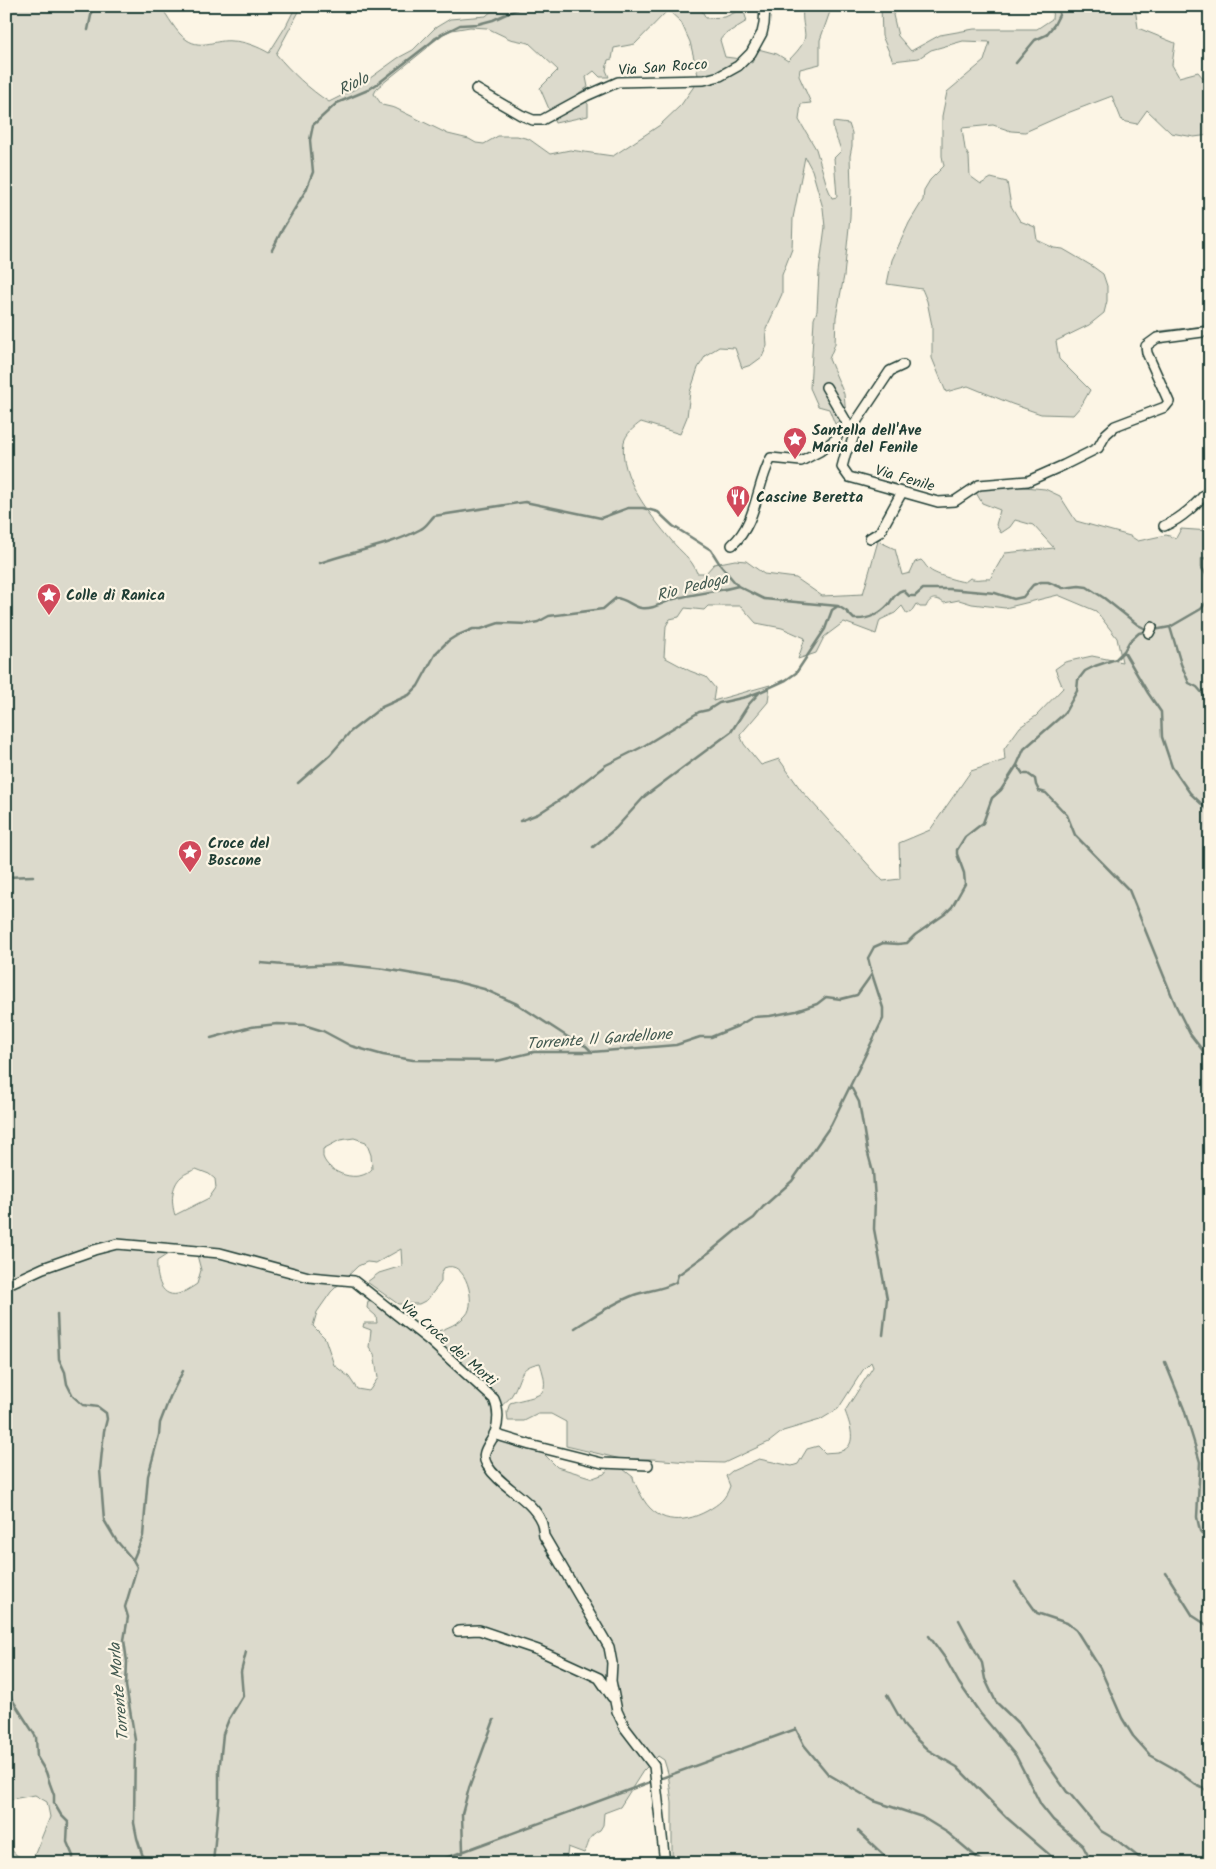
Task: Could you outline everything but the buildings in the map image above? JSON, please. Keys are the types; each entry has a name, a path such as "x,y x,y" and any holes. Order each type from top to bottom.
{"street":[{"name":"Via San Rocco","path":"476,89 520,114 533,120 542,120 586,96 618,82 704,80 720,76 738,66 751,53 762,33 765,6"},
{"name":"Via Fenile","path":"849,427 854,435 846,452 842,468 849,476 902,492 938,502 955,500 979,485 1028,481 1098,448 1106,434 1115,426 1165,407 1169,402 1147,353 1146,346 1157,338 1210,331"},
{"path":"732,545 739,539 750,521 771,458 801,461 820,451 836,439 840,431 849,427 890,371 903,365"},
{"path":"826,387 849,427"},
{"path":"1164,526 1176,521 1210,489"},
{"path":"870,538 880,532 902,492"},
{"name":"Via Croce dei Morti","path":"6,1285 43,1268 117,1244 220,1253 309,1277 354,1281 430,1341 494,1399 498,1418 494,1434 486,1446 484,1455 487,1464 506,1486 527,1502 541,1521 544,1536 609,1646 612,1663 611,1681 617,1711 625,1728 654,1766 665,1863"},
{"path":"494,1434 602,1463 648,1465"},
{"path":"458,1631 479,1630 538,1650 599,1678 614,1699"}],"shaded area":[{"path":"6,6 160,6 179,33 193,43 237,41 269,53 296,6 302,6 276,54 301,80 329,102 355,89 398,58 413,50 435,28 450,19 486,16 497,6 703,6 702,11 706,18 725,17 736,12 744,12 747,21 724,35 720,40 725,57 741,59 752,63 758,49 777,54 788,61 797,52 804,39 803,6 832,6 820,40 820,64 800,69 799,76 811,103 801,104 799,120 816,149 832,198 837,197 834,158 841,151 833,122 849,124 852,133 850,217 844,276 836,317 835,344 829,359 844,394 846,416 835,424 829,409 818,406 810,388 814,319 817,311 819,272 825,227 823,208 812,170 805,157 793,218 792,249 782,275 782,294 766,329 767,346 762,357 751,365 742,368 735,348 719,347 706,355 698,368 690,392 687,417 680,434 641,422 628,433 624,442 623,455 631,482 638,495 654,519 689,559 697,573 706,573 714,564 735,560 746,561 764,574 796,578 822,596 863,594 878,541 895,549 902,575 910,573 915,562 921,560 935,573 965,582 970,578 990,579 1005,553 1054,548 1033,525 1015,520 1010,527 1001,533 996,525 1000,510 982,503 975,491 1003,485 1045,489 1060,496 1076,521 1130,536 1138,541 1166,535 1176,538 1181,529 1210,531 1210,1863 672,1863 672,1803 668,1773 664,1760 658,1756 643,1771 620,1807 604,1813 603,1825 591,1837 584,1853 568,1847 566,1863 6,1863 6,1828 13,1852 26,1860 34,1856 50,1817 47,1802 35,1795 6,1800","holes":["668,10 681,22 690,42 699,79 681,105 660,125 613,156 570,150 550,154 529,139 517,136 498,136 484,144 476,143 469,139 448,134 395,108 382,105 374,94 377,88 427,48 434,38 452,30 470,27 487,28 510,39 529,43 558,70 540,88 555,123 588,116 588,104 579,93 588,87 586,77 594,71 600,77 609,77 606,70 608,60 612,59 614,48 635,44","1058,595 1096,611 1117,638 1122,662 1092,656 1065,662 1055,669 1063,688 1036,716 1020,727 1004,749 1005,760 971,771 930,830 899,843 900,879 883,881 801,790 779,759 761,765 744,744 740,735 768,702 770,685 713,701 715,688 706,677 664,657 666,626 670,619 679,617 685,608 704,610 708,606 741,606 756,623 782,628 805,638 798,659 816,653 824,637 844,622 876,634 880,620 895,613 902,606 907,614 911,612 916,604 920,607 926,607 929,601 934,599 944,603 959,600 972,604 1005,608","354,1138 366,1142 371,1155 372,1169 360,1176 345,1175 331,1168 326,1163 323,1157 323,1149 340,1140","196,1169 209,1174 215,1179 216,1188 209,1198 175,1215 173,1205 175,1185 183,1176","401,1249 402,1266 379,1273 367,1282 398,1304 419,1304 427,1300 441,1282 444,1268 452,1267 458,1270 464,1276 470,1293 469,1309 462,1319 425,1336 378,1305 368,1301 367,1308 376,1316 377,1323 364,1323 363,1327 371,1330 369,1347 374,1354 378,1378 369,1391 357,1389 349,1377 334,1365 325,1338 313,1326 317,1312 331,1292 358,1266 367,1262 376,1263","171,1252 197,1255 201,1270 197,1284 183,1292 172,1294 167,1292 160,1284 157,1261","871,1362 873,1367 845,1411 851,1433 850,1444 847,1448 839,1452 825,1453 818,1446 807,1449 798,1464 792,1466 759,1459 732,1471 726,1476 730,1486 726,1495 719,1503 697,1515 678,1519 670,1519 654,1511 641,1495 633,1477 623,1469 610,1467 604,1474 593,1478 557,1467 544,1454 529,1447 496,1441 496,1421 493,1413 511,1396 524,1370 540,1363 543,1375 543,1390 535,1396 510,1403 507,1412 508,1421 524,1421 538,1414 551,1414 566,1422 566,1446 621,1459 724,1463 769,1442 783,1431 820,1420 838,1409 863,1370"]},
{"path":"881,6 898,6 893,15 898,36 911,51 940,35 974,29 1037,29 1052,19 1053,6 1138,6 1135,8 1138,28 1175,43 1172,65 1179,77 1198,72 1210,86 1210,135 1194,137 1171,133 1147,110 1137,124 1122,121 1112,96 1025,132 1011,131 993,125 962,128 965,149 969,157 970,176 981,184 991,178 1007,182 1011,206 1020,221 1035,227 1037,240 1054,248 1063,249 1103,274 1107,286 1107,301 1104,313 1089,325 1056,341 1059,359 1090,390 1081,406 1073,415 1041,414 968,386 946,392 932,358 932,326 927,301 922,289 887,284 892,260 909,223 923,200 924,190 930,180 944,166 942,156 942,116 947,92 984,61 990,42 963,41 931,50 919,58 893,61 882,36"}],"waterway":[{"name":"Riolo","path":"88,30 93,6"},
{"name":"Riolo","path":"272,250 306,190 313,172 310,140 313,125 337,103 368,90 442,34 460,25 478,24 493,20 524,6"},
{"path":"1016,63 1035,40 1046,35 1054,25 1059,15 1060,6"},
{"path":"1159,332 1210,326"},
{"path":"320,563 397,540 423,528 434,516 525,502 601,518 628,508 643,508 658,512 673,526 711,550 721,566 738,586"},
{"name":"Torrente Il Gardellone","path":"1210,557 1202,559 1202,568 1210,581"},
{"name":"Rio Pedoga","path":"298,783 330,755 350,732 382,707 409,695 418,686 436,653 456,636 473,629 481,629 499,623 527,624 538,622 549,616 603,609 616,598 645,608 654,607 682,597 738,586 764,599 838,606 854,619 859,619 869,618 877,614 903,590 909,596 915,596 923,589 949,589 995,593 1014,599 1023,597 1033,585 1048,582 1063,588 1087,587 1138,625 1148,630"},
{"name":"Torrente Il Gardellone","path":"1154,630 1170,627 1201,609 1210,598"},
{"path":"520,821 538,814 606,765 642,747 699,712 708,710 719,703 746,697 786,680 796,673 825,629 832,610 838,606"},
{"path":"1170,627 1189,683 1197,687 1210,702"},
{"name":"Torrente Il Gardellone","path":"211,1038 251,1027 277,1024 304,1025 323,1031 351,1046 383,1055 413,1060 497,1061 534,1052 592,1052 676,1045 700,1037 711,1037 738,1026 753,1017 796,1011 817,1004 826,997 841,999 857,995 872,974 868,958 874,947 883,943 907,943 952,907 965,884 964,873 957,850 965,837 983,823 992,798 1001,790 1017,765 1024,749 1064,714 1077,691 1078,680 1085,671 1116,659 1129,642 1139,633 1148,631"},
{"path":"1124,652 1161,712 1162,737 1172,767 1190,793 1210,812"},
{"path":"593,847 616,828 645,796 731,732 749,704 759,693"},
{"path":"1017,765 1023,774 1028,774 1035,779 1039,791 1046,793 1067,815 1075,835 1129,890 1176,1006 1190,1034 1210,1060"},
{"path":"6,877 33,876"},
{"path":"261,963 295,966 338,964 385,969 453,981 484,989 517,1004 574,1041 586,1046 592,1052"},
{"path":"575,1328 626,1298 666,1287 676,1282 678,1275 754,1218 763,1207 792,1181 831,1125 883,1019 883,1008 872,974"},
{"path":"851,1087 859,1102 867,1150 873,1172 875,1199 874,1229 887,1299 883,1335"},
{"name":"Torrente Morla","path":"57,1314 59,1359 65,1372 67,1384 73,1396 83,1405 98,1407 106,1413 107,1419 100,1470 104,1520 116,1540 137,1567 125,1607 128,1617 124,1640 127,1662 126,1686 135,1740 134,1823 145,1863"},
{"path":"1165,1362 1184,1409 1200,1462 1197,1517 1200,1531 1203,1535 1210,1538"},
{"path":"133,1560 143,1536 148,1476 159,1435 160,1423 183,1371"},
{"path":"1166,1573 1193,1616 1210,1627"},
{"path":"1015,1582 1037,1613 1067,1623 1076,1630 1100,1668 1122,1718 1133,1736 1150,1755 1210,1792"},
{"path":"959,1620 982,1663 985,1679 996,1702 1020,1725 1067,1792 1101,1831 1118,1841 1146,1863"},
{"path":"929,1636 980,1713 1016,1756 1041,1805 1053,1820 1083,1846 1092,1863"},
{"path":"213,1863 223,1734 229,1719 243,1696 241,1672 246,1652"},
{"path":"6,1690 36,1737 37,1757 46,1772 54,1795 54,1803 68,1822 67,1842 73,1856 73,1863"},
{"path":"887,1695 905,1727 915,1738 928,1750 957,1767 1007,1818 1059,1863"},
{"path":"460,1863 463,1852 462,1814 469,1788 494,1720"},
{"path":"659,1779 796,1729 804,1745 828,1774 874,1801 922,1817 948,1833 985,1863"},
{"path":"432,1863 653,1781"},
{"path":"858,1831 892,1863"}],"place":[{"name":"Santella dell'Ave Maria del Fenile","path":"795,460"},
{"name":"Cascine Beretta","path":"738,518"},
{"name":"Colle di Ranica","path":"49,616"},
{"name":"Croce del Boscone","path":"190,873"}]}
